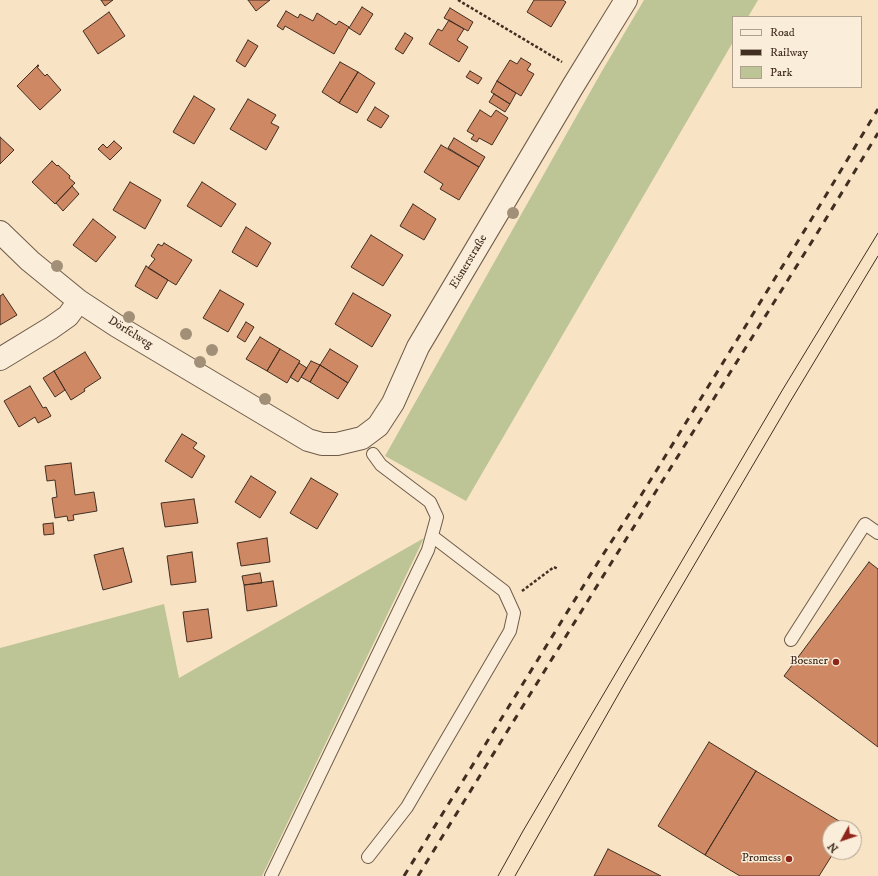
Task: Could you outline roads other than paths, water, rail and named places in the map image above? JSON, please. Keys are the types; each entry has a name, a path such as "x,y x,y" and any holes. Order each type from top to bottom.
{"street":[{"name":"Eisnerstraße","path":"271,418 308,440 322,444 337,444 362,438 378,426 393,403 418,347 626,0"},
{"name":"Dörfelweg","path":"0,232 30,261 79,301 271,418"},
{"path":"0,359 68,316 79,301"}],"lane":[{"path":"270,876 428,550 437,517 430,502 381,465 373,454"},
{"path":"791,640 865,524 878,533"},
{"path":"368,857 407,807 510,631 514,613 504,591 432,536"}],"tram line":[{"path":"498,876 783,389 878,233"},
{"path":"515,876 626,681 790,402 878,256"}],"railway":[{"path":"404,876 637,502 878,109"},
{"path":"418,876 878,133"}],"place":[{"name":"Boesner","path":"836,662"},
{"name":"Promess","path":"789,859"}]}
